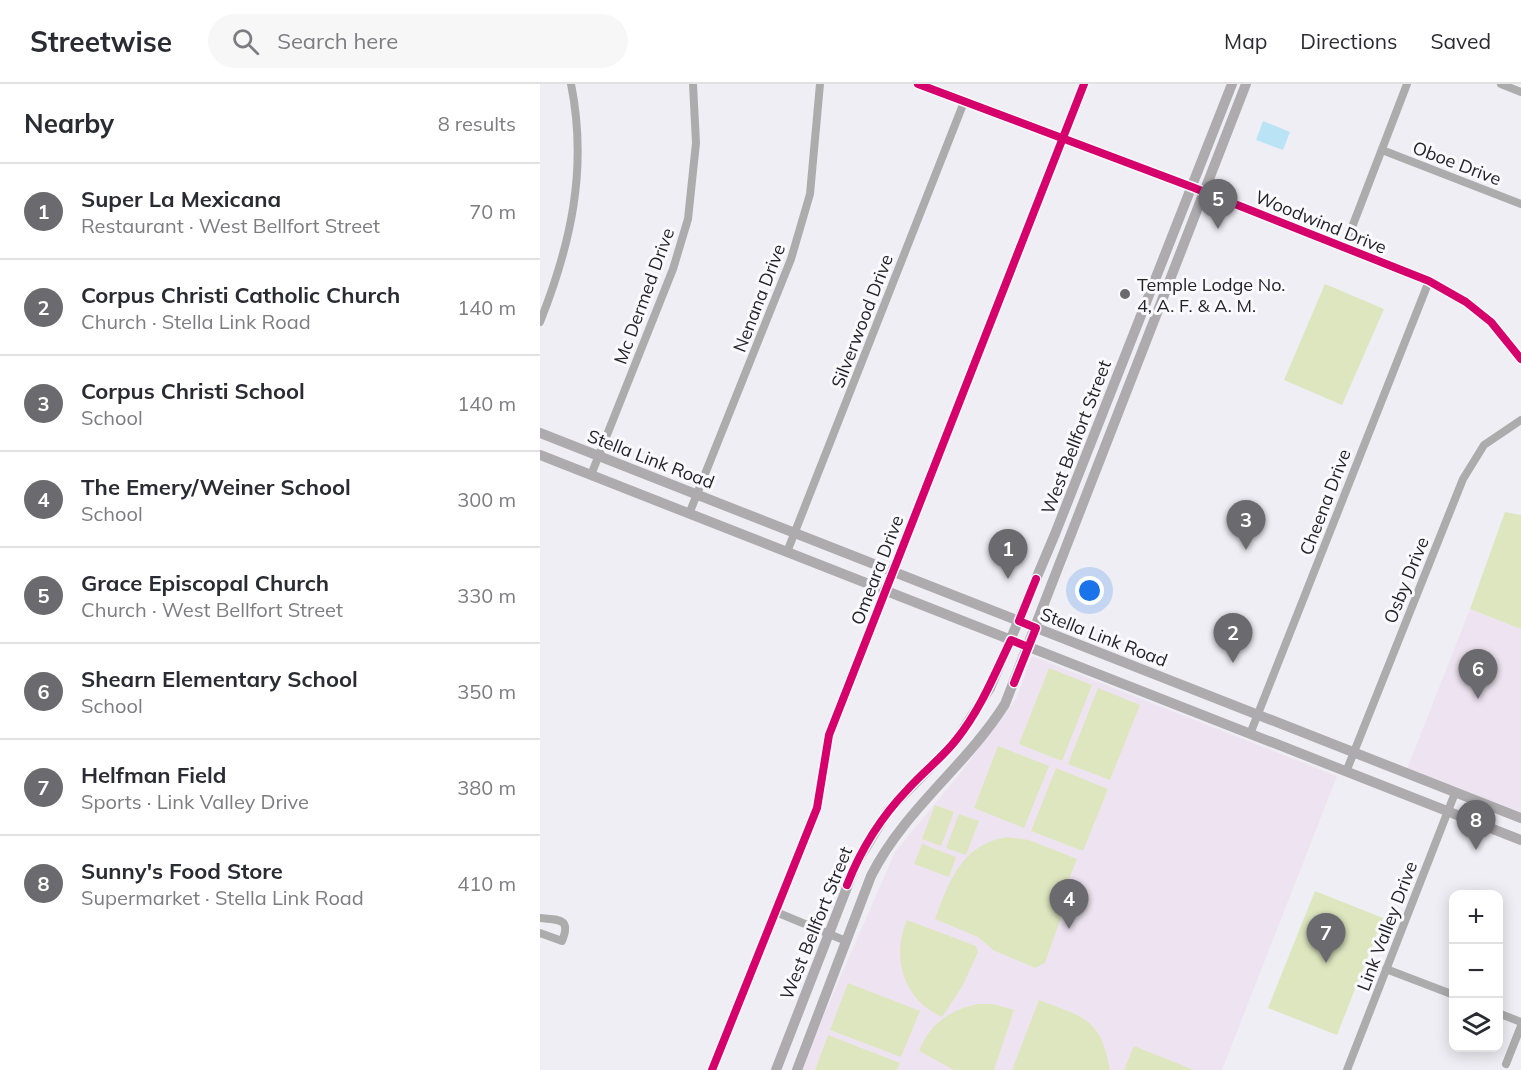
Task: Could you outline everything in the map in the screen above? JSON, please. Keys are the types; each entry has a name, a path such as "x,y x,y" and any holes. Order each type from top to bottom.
{"main road":[{"path":"1231,86 1245,89"},
{"name":"West Bellfort Street","path":"776,1070 856,864 870,836 908,789 945,752 974,716 1011,640 1231,86"},
{"name":"West Bellfort Street","path":"797,1070 846,941 882,855 911,816 990,729 1005,704 1071,540 1128,384 1245,89"},
{"path":"1153,286 1165,291"},
{"path":"1116,380 1128,384"},
{"name":"Stella Link Road","path":"540,433 1521,818"},
{"name":"Stella Link Road","path":"540,455 1521,840"},
{"path":"1055,534 1071,540"},
{"path":"945,752 958,766"}],"street":[{"path":"540,322 563,258 576,195 578,132 571,84"},
{"name":"Mc Dermed Drive","path":"591,475 673,269 688,219 696,143 693,84"},
{"name":"Nenana Drive","path":"689,514 804,221 814,170 820,84"},
{"name":"Woodwind Drive","path":"918,84 1192,187 1428,281 1466,302 1491,322 1521,359"},
{"name":"Omeara Drive","path":"712,1070 821,797 827,742 1084,84"},
{"path":"1344,248 1407,84"},
{"path":"1501,84 1521,92"},
{"name":"Silverwood Drive","path":"787,552 964,102"},
{"name":"Oboe Drive","path":"1382,150 1521,204"},
{"name":"Cheena Drive","path":"1250,734 1428,281"},
{"name":"Osby Drive","path":"1347,772 1463,479 1484,445 1521,420"},
{"name":"Link Valley Drive","path":"1347,1068 1455,793"},
{"path":"776,912 846,941"},
{"path":"540,918 556,918 566,930 562,941 540,933"},
{"path":"1386,969 1449,994"},
{"path":"1503,1015 1521,1024 1506,1064"},
{"path":"1347,1068 1357,1070"}],"shaded area":[{"path":"1470,609 1521,629 1521,812 1407,769"},
{"path":"1032,656 1337,776 1222,1070 800,1070 895,852 957,777 1016,699"}],"green space":[{"path":"1325,284 1384,309 1342,405 1284,380"},
{"path":"1505,512 1521,515 1521,629 1470,609"},
{"path":"1049,668 1092,685 1062,761 1019,744"},
{"path":"1098,688 1140,705 1110,780 1068,764"},
{"path":"998,746 1049,766 1024,828 974,808"},
{"path":"1056,768 1108,789 1083,851 1031,831"},
{"path":"935,805 954,812 941,846 922,839"},
{"path":"959,814 979,821 966,855 946,848"},
{"path":"1007,837 1029,840 1077,859 1061,899 1064,909 1045,963 1035,968 993,950 978,937 935,919 959,866 979,847"},
{"path":"922,844 956,857 949,877 914,864"},
{"path":"1315,891 1383,918 1337,1035 1268,1008"},
{"path":"907,920 976,946 978,952 963,985 942,1017 918,1000 904,976 900,948"},
{"path":"848,983 920,1011 901,1057 830,1030"},
{"path":"1039,1000 1068,1011 1088,1022 1101,1039 1110,1070 1012,1070"},
{"path":"979,1004 993,1004 1014,1010 994,1070 954,1070 919,1051 935,1025 959,1010"},
{"path":"828,1035 900,1063 897,1070 815,1070"},
{"path":"1134,1046 1194,1070 1124,1070"}],"water":[{"path":"1263,121 1290,132 1283,150 1256,140"}],"cycle path":[{"path":"918,84 1192,187 1429,281 1466,302 1491,322 1521,359"},
{"path":"712,1070 817,808 829,735 1084,84"},
{"path":"1014,683 1036,628 1019,621 1036,579"},
{"path":"847,885 865,846 889,811 951,747 965,728 1011,640 1028,647"}],"place":[{"name":"Grace Episcopal Church","path":"1218,229"},
{"name":"Temple Lodge No. 4, A. F. & A. M.","path":"1125,294"},
{"name":"Corpus Christi School","path":"1246,550"},
{"name":"Super La Mexicana","path":"1008,579"},
{"name":"Corpus Christi Catholic Church","path":"1233,663"},
{"name":"Shearn Elementary School","path":"1478,699"},
{"name":"Sunny's Food Store","path":"1476,850"},
{"name":"The Emery/Weiner School","path":"1069,929"},
{"name":"Helfman Field","path":"1326,963"}]}
